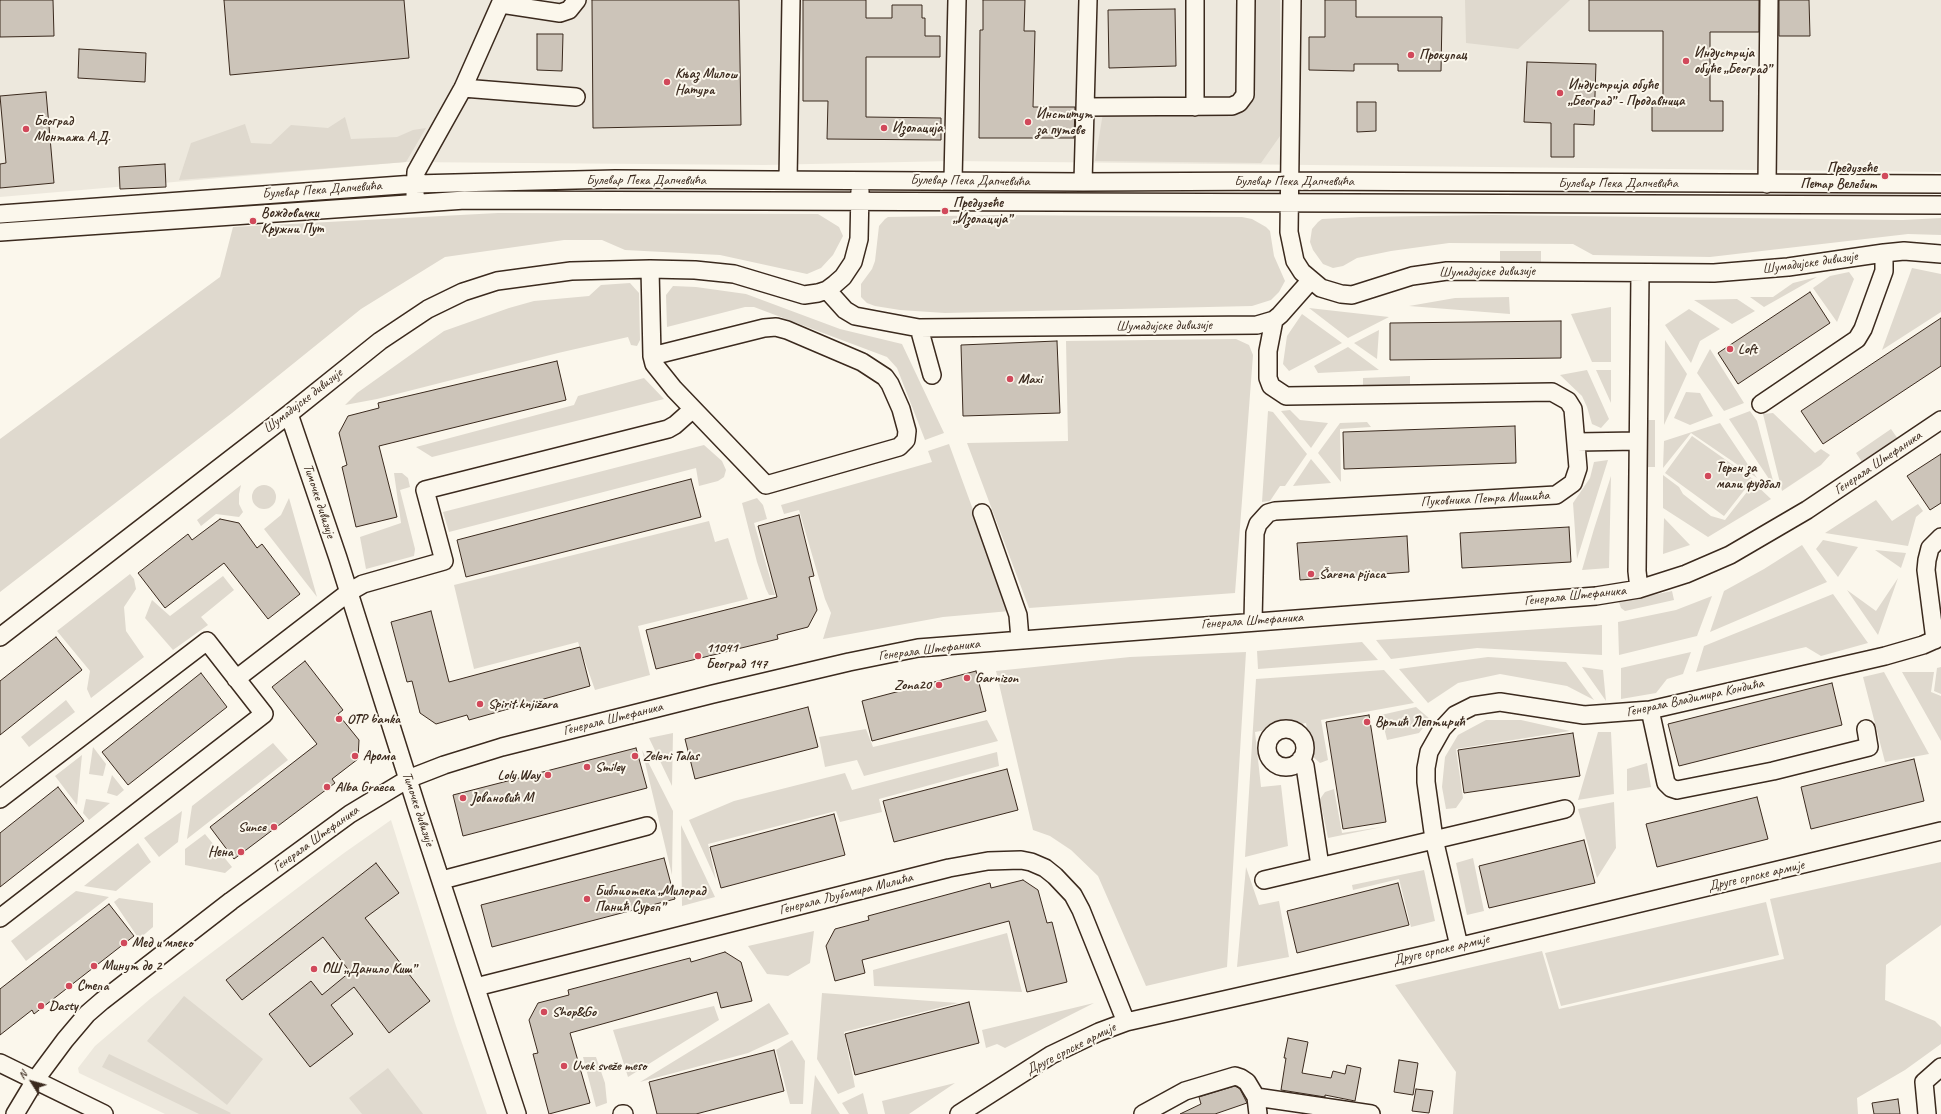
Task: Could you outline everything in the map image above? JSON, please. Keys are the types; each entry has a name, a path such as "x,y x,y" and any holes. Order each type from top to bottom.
{"street":[{"path":"414,203 416,172 463,88 502,2 560,13 569,10 577,0"},
{"path":"788,180 791,0"},
{"path":"953,180 957,0"},
{"path":"1083,182 1088,0"},
{"path":"1195,0 1195,107"},
{"path":"1086,107 1195,107 1232,106 1239,103 1245,95 1246,0"},
{"path":"1274,320 1310,280 1295,261 1290,240 1289,181 1292,0"},
{"path":"1767,184 1769,0"},
{"path":"463,88 576,97"},
{"name":"Булевар Пека Дапчевића","path":"0,214 415,184 615,179 1083,182 1289,181 1940,184"},
{"name":"Шумадијске дивизије","path":"0,637 289,414 386,337 428,309 463,292 511,277 571,271 650,269 695,270 734,274 804,295 827,290 843,277 856,255 860,180"},
{"path":"1940,184 1940,206"},
{"name":"Булевар Пека Дапчевића","path":"0,232 465,200 1289,202 1940,206"},
{"name":"Шумадијске дивизије","path":"1310,280 1321,288 1333,292 1352,295 1412,276 1447,271 1714,273 1788,267 1904,251 1941,254"},
{"path":"1761,404 1857,339 1863,329 1884,270 1884,253"},
{"path":"650,269 652,356 654,364 659,372 766,485 899,447 906,440 907,430 901,409 890,384 885,377 862,362 787,330 776,327 764,328 652,356"},
{"path":"1639,589 1637,571 1640,273"},
{"name":"Шумадијске дивизије","path":"827,290 845,310 855,316 919,328 1257,325 1274,320"},
{"name":"Пуковника Петра Мишића","path":"1253,621 1255,533 1258,524 1268,513 1291,510 1556,495 1573,483 1578,468 1574,409 1568,400 1552,392 1286,396 1271,386 1268,378 1268,351 1274,320"},
{"path":"919,328 932,375"},
{"name":"Тимочке дивизије","path":"289,414 349,592 517,1114"},
{"path":"236,679 349,592 363,584 444,561 425,490 668,429 698,414"},
{"name":"Генерала Штефаника","path":"14,1114 36,1079 72,1031 86,1014 102,1001 164,952 294,854 367,803 408,779 465,757 502,746 849,662 918,648 1253,621 1596,596 1639,589 1686,574 1730,555 1807,510 1941,420"},
{"path":"1577,442 1638,441"},
{"path":"982,513 1018,615 1020,639"},
{"name":"Генерала Владимира Кондића","path":"1459,946 1434,839 1426,782 1427,760 1432,747 1442,729 1450,720 1461,712 1479,705 1500,702 1584,715 1650,710 1885,656 1938,638 1927,574 1927,560 1930,548 1941,537"},
{"path":"0,799 206,641 264,714 0,918"},
{"path":"1650,710 1666,783 1671,788 1677,790 1773,771 1869,748 1866,729"},
{"path":"1301,760 1305,766 1320,866"},
{"path":"1264,880 1565,809"},
{"path":"442,880 647,826"},
{"name":"Друге српске армије","path":"959,1114 1051,1055 1099,1032 1126,1022 1459,946 1941,831"},
{"name":"Генерала Љубомира Милића","path":"476,987 950,868 988,861 1020,860 1031,862 1045,868 1073,895 1082,910 1126,1022"},
{"path":"0,1062 104,1114"},
{"path":"1927,1114 1924,1082 1941,1067"},
{"path":"1143,1114 1185,1091 1235,1076 1242,1078 1247,1082 1256,1097 1258,1114"},
{"path":"1256,1097 1371,1114"}],"shaded area":[{"path":"0,0 1941,0 1941,172 952,161 764,165 406,162 0,197"},
{"path":"1246,0 1280,0 1280,136 1261,163 1095,161 1104,107 1239,103"},
{"path":"1465,0 1570,0 1518,49 1466,43"},
{"path":"345,117 351,139 397,137 413,130 426,128 406,162 179,180 191,143 245,124 251,143 271,144 291,125 328,128"},
{"path":"498,213 818,214 839,227 843,236 833,255 821,268 807,274 720,255 625,250 602,240 564,240 445,257 361,309 232,413 0,592 0,439 220,277 233,227"},
{"path":"999,215 1242,217 1252,219 1270,231 1274,256 1285,281 1279,292 1271,300 1252,306 945,313 900,310 875,306 867,303 861,297 861,284 872,269 875,261 879,226 888,217"},
{"path":"1492,215 1903,220 1941,218 1941,235 1908,234 1710,257 1593,255 1573,244 1449,243 1391,251 1357,258 1343,266 1333,268 1323,264 1313,250 1310,242 1312,229 1322,219"},
{"path":"1500,251 1541,251 1541,262 1500,262"},
{"path":"1912,268 1941,274 1941,312 1882,350"},
{"path":"1849,272 1854,279 1837,322 1813,288 1830,276"},
{"path":"1817,277 1764,307 1750,297 1773,297 1793,283"},
{"path":"630,283 639,293 640,340 637,346 631,345 628,337 558,353 377,399 345,405 357,393 444,331 509,308 534,301 589,296 601,285"},
{"path":"673,286 696,287 746,294 840,329 902,344 944,433 925,440 897,368 887,357 754,307 745,307 667,327 666,295"},
{"path":"1509,297 1510,314 1409,306 1455,298"},
{"path":"1737,299 1755,311 1732,324 1694,300"},
{"path":"1611,307 1611,362 1592,362 1571,314"},
{"path":"1309,308 1389,317 1348,338"},
{"path":"1689,309 1720,329 1700,341 1691,363 1665,325"},
{"path":"1302,314 1342,343 1289,371 1283,364 1287,336"},
{"path":"1379,330 1377,359 1354,343"},
{"path":"1236,339 1249,345 1253,355 1235,593 1029,608 967,443 1068,441 1066,341"},
{"path":"1665,340 1687,374 1664,425"},
{"path":"1348,347 1379,370 1318,373 1314,366"},
{"path":"1710,349 1744,403 1724,411 1697,373"},
{"path":"1587,370 1609,419 1601,428 1592,424 1582,396 1560,375"},
{"path":"1596,370 1611,370 1611,403"},
{"path":"1410,376 1410,388 1363,389 1363,378"},
{"path":"644,378 664,399 432,457 416,447 574,405 578,396"},
{"path":"1686,392 1700,393 1713,416 1690,425 1674,418"},
{"path":"1290,410 1300,420 1328,423 1311,448 1281,411"},
{"path":"1268,411 1273,412 1307,454 1285,486 1280,486 1270,501 1262,502"},
{"path":"1750,411 1757,421 1775,488 1729,419"},
{"path":"1773,413 1815,453 1821,449 1830,455 1821,465 1782,491 1763,414"},
{"path":"1646,420 1655,420 1655,467 1645,467"},
{"path":"1367,422 1371,427 1340,429 1341,482 1318,453 1340,423"},
{"path":"1720,423 1757,478 1691,433 1663,468 1664,441"},
{"path":"1891,429 1898,439 1862,462 1856,453"},
{"name":"Терен за мали фудбал","path":"1692,436 1753,479 1724,516 1665,473"},
{"path":"949,444 1010,611 943,617 823,639 831,613 825,599 799,510 784,514 781,505 932,462 928,451"},
{"path":"704,445 722,461 726,470 724,477 718,481 699,486 696,468 449,532 443,512"},
{"path":"1311,459 1331,483 1293,486"},
{"path":"1608,460 1577,559 1573,503 1590,478 1594,462"},
{"path":"394,473 402,473 408,478 410,487 400,490 415,549 414,556 366,569 360,537 401,523"},
{"path":"1663,475 1679,487 1683,494 1711,516 1725,520 1754,483 1771,499 1708,537 1663,508"},
{"path":"1611,476 1609,568 1582,570 1594,529"},
{"path":"241,485 239,504 243,512 239,517 216,514 201,526 197,520"},
{"path":"264,485 272,489 276,497 272,505 264,509 256,505 252,497 256,489"},
{"path":"289,498 317,597 264,529 281,515"},
{"path":"757,498 763,505 767,519 754,523 775,595 769,595 766,589 757,562 742,503"},
{"path":"1876,500 1892,521 1918,504 1923,511 1916,517 1908,546 1825,533"},
{"path":"1664,518 1690,545 1663,554"},
{"path":"709,521 715,542 728,538 748,599 638,626 650,675 595,690 578,642 474,669 454,585"},
{"path":"1823,540 1858,547 1838,577 1816,549"},
{"path":"1802,545 1827,582 1710,632 1724,591 1764,569"},
{"path":"1875,550 1906,553 1901,568"},
{"path":"130,574 134,579 136,589 124,607 126,631 144,657 91,698 87,689 90,671 57,631"},
{"path":"223,576 234,590 201,617 208,625 173,650 145,618 152,600 170,616"},
{"path":"1898,578 1878,635 1847,590 1876,611"},
{"path":"1672,591 1674,600 1625,611 1621,608 1619,602"},
{"path":"1833,594 1868,643 1821,656 1806,647 1696,672 1704,646"},
{"path":"1712,596 1697,636 1619,655 1618,622 1676,610"},
{"path":"1602,625 1602,655 1477,648 1391,659 1376,640"},
{"path":"1362,642 1378,660 1258,669 1257,651"},
{"path":"1246,652 1227,967 1146,986 1098,876 1071,850 1050,836 1033,830 996,671 1130,657"},
{"path":"1691,652 1683,674 1667,679 1656,693 1621,699 1621,668"},
{"path":"1488,657 1566,662 1594,700 1567,686 1500,674 1458,683 1428,703 1399,669"},
{"path":"1582,667 1603,670 1606,701"},
{"path":"1941,667 1941,694 1934,691 1937,668"},
{"path":"1384,670 1414,703 1321,720 1328,760 1320,763 1312,756 1306,723 1255,732 1261,787 1281,785 1288,846 1245,857 1256,679"},
{"path":"1884,672 1929,754 1885,762 1863,677"},
{"path":"1902,672 1934,672 1931,692 1941,696 1941,741"},
{"path":"66,700 75,712 29,747 21,737"},
{"path":"1416,707 1430,719 1419,733 1387,740 1381,715"},
{"path":"987,720 998,741 864,776 857,760 825,767 819,737 866,729 873,747"},
{"path":"1486,720 1521,720 1570,731 1456,749 1463,798 1456,808 1446,809 1442,787 1445,757 1458,735"},
{"path":"1598,732 1611,732 1614,794 1578,800"},
{"path":"673,733 672,786 649,738"},
{"path":"273,743 288,760 187,839 192,806"},
{"path":"93,747 106,764 103,776 89,774"},
{"path":"642,750 673,811 672,875"},
{"path":"997,752 999,766 879,799 882,812 840,822 836,811 708,844 716,880 689,820 734,801 845,773 852,790"},
{"path":"82,755 77,805 55,776"},
{"path":"1647,763 1651,787 1627,791 1627,769"},
{"path":"112,775 124,790 117,796 107,793"},
{"path":"1334,789 1342,833 1382,827 1328,838 1320,799 1325,792"},
{"path":"86,799 110,803 89,820 83,813"},
{"path":"1614,802 1616,848 1597,878 1578,809"},
{"path":"182,811 178,842 159,857 144,838"},
{"name":"ОШ „Данило Киш”","path":"391,820 456,1026 487,1114 165,1114 79,1073 78,1068 95,1046 150,999 344,853"},
{"path":"681,825 715,897 682,906"},
{"path":"205,834 232,867 225,873 185,865 185,849"},
{"path":"138,843 151,862 116,891 84,886"},
{"path":"1473,858 1484,911 1467,915 1456,863"},
{"path":"1941,862 1941,925 1886,965 1885,1000 1935,1021 1941,1027 1941,1044 1905,1070 1857,1098 1858,1114 1453,1114 1456,1072 1395,985 1542,951 1559,1009 1784,959 1770,899"},
{"path":"1246,867 1259,905 1279,901 1289,957 1237,967"},
{"path":"1424,870 1435,921 1411,927 1399,879 1353,890 1352,885"},
{"path":"76,891 109,897 26,961 11,941"},
{"path":"119,898 153,903 153,927 139,939 114,902"},
{"path":"1766,902 1779,955 1561,1006 1545,953"},
{"path":"814,931 810,963 788,976 767,974 748,946"},
{"path":"1007,933 1022,992 874,986 873,970"},
{"path":"822,993 958,1003 844,1032 855,1087 838,1094 817,1059"},
{"path":"184,996 263,1059 227,1105 147,1041"},
{"path":"769,1003 789,1034 748,1053 640,1082"},
{"path":"1094,1003 1005,1048 997,1044 986,1048 982,1030"},
{"path":"714,1006 719,1020 628,1077 613,1030"},
{"path":"792,1040 805,1061 803,1104 790,1104 776,1050"},
{"path":"109,1054 231,1113 199,1114 102,1067"},
{"path":"583,1057 596,1057 605,1083 607,1103 596,1107"},
{"path":"388,1068 423,1114 362,1114 349,1098"},
{"path":"815,1075 840,1114 811,1114"},
{"path":"955,1083 909,1114 885,1114 882,1101"},
{"path":"863,1093 868,1114 849,1114 842,1103"}],"building":[{"path":"0,0 53,0 54,36 0,37"},
{"path":"224,0 404,0 409,58 230,75"},
{"name":"Књаз Милош Натура","path":"592,0 739,0 741,125 593,128"},
{"path":"803,0 866,0 866,18 892,18 892,5 922,5 922,18 925,18 925,36 940,36 940,57 866,57 866,117 941,118 941,140 827,139 828,101 803,101"},
{"path":"983,0 1025,0 1024,31 1035,31 1033,107 1075,107 1074,138 979,138 980,30 983,30"},
{"path":"1325,0 1356,0 1356,17 1442,17 1441,71 1398,71 1398,64 1354,64 1354,71 1309,70 1309,37 1325,37"},
{"name":"Индустрија обуће „Београд”","path":"1589,0 1759,0 1759,32 1710,32 1710,101 1723,101 1723,131 1652,131 1652,101 1663,102 1663,31 1589,31"},
{"path":"1779,0 1809,0 1810,36 1779,36"},
{"path":"1175,9 1176,66 1109,68 1108,10"},
{"path":"537,34 563,34 562,71 537,70"},
{"path":"79,49 146,53 145,82 78,78"},
{"name":"Индустрија обуће „Београд” - Продавница","path":"1527,62 1596,64 1594,125 1574,124 1574,157 1551,157 1551,123 1524,122"},
{"name":"Београд Монтажа А.Д.","path":"46,92 54,183 0,188 0,164 6,163 0,96"},
{"path":"1357,102 1376,102 1376,131 1357,132"},
{"path":"165,164 166,187 120,189 119,167"},
{"path":"1810,292 1830,323 1738,384 1718,353"},
{"path":"1941,318 1941,366 1823,444 1801,411"},
{"path":"1561,321 1561,358 1390,360 1390,323"},
{"name":"Maxi","path":"1057,341 1060,413 963,416 961,345"},
{"path":"557,361 566,400 379,446 397,517 356,527 342,467 347,465 339,433 348,416 379,408 378,403"},
{"path":"1515,426 1516,463 1344,469 1343,432"},
{"path":"1941,454 1941,503 1930,510 1907,476"},
{"path":"691,479 701,517 466,577 457,540"},
{"path":"799,515 814,576 809,577 817,610 808,627 777,635 778,639 656,669 646,630 777,597 758,526"},
{"path":"220,519 239,523 257,548 262,544 300,594 268,619 224,563 165,608 138,573 188,534 192,540"},
{"path":"1569,527 1571,562 1462,568 1460,533"},
{"path":"1407,536 1409,572 1300,580 1297,543"},
{"path":"431,611 449,682 580,647 590,686 469,720 467,715 436,724 420,713 412,681 407,682 391,622"},
{"path":"56,637 82,670 0,735 0,681"},
{"path":"305,661 343,710 338,714 359,740 358,759 332,779 335,783 234,859 210,827 317,744 272,687"},
{"path":"976,671 986,711 872,741 862,701"},
{"path":"201,673 227,707 128,785 102,752"},
{"path":"1832,683 1842,725 1679,766 1668,724"},
{"path":"808,707 818,747 695,779 685,739"},
{"path":"1369,715 1386,822 1343,829 1326,722"},
{"path":"1573,733 1580,776 1464,793 1458,750"},
{"path":"636,748 647,788 463,836 453,795"},
{"path":"1914,759 1924,801 1811,829 1801,787"},
{"path":"1007,769 1018,810 894,842 883,801"},
{"path":"58,787 84,821 0,887 0,833"},
{"path":"1757,797 1768,839 1657,867 1646,824"},
{"path":"834,814 845,855 721,888 710,847"},
{"path":"1584,840 1595,883 1489,908 1479,866"},
{"path":"664,858 675,899 492,947 481,905"},
{"path":"376,863 399,893 365,918 430,1001 389,1033 354,987 331,1005 353,1034 310,1067 269,1014 311,981 322,995 350,972 323,937 242,1000 226,980"},
{"path":"1023,880 1038,890 1047,923 1052,922 1067,982 1027,992 1009,921 862,960 865,973 835,981 826,946 835,929 869,920 868,916 990,883 991,888"},
{"path":"1398,883 1409,925 1297,953 1287,911"},
{"path":"109,904 134,936 34,1014 32,1010 0,1035 0,989"},
{"path":"725,952 741,962 752,1001 721,1008 717,992 570,1033 590,1103 549,1114 533,1054 538,1053 529,1020 538,1003 569,995 568,990 690,958 691,962"},
{"path":"969,1002 979,1043 855,1075 845,1034"},
{"path":"1288,1038 1308,1042 1302,1073 1331,1078 1333,1071 1345,1074 1347,1065 1361,1068 1355,1101 1325,1095 1325,1097 1281,1090 1286,1058 1284,1058"},
{"path":"774,1050 784,1091 696,1114 657,1114 649,1082"},
{"path":"1399,1060 1418,1063 1413,1095 1394,1092"},
{"path":"1235,1086 1240,1089 1247,1103 1215,1114 1180,1114 1201,1104 1199,1097"},
{"path":"1416,1089 1433,1091 1429,1113 1412,1111"},
{"path":"1898,1099 1900,1114 1874,1114 1872,1103"}],"place":[{"name":"Прокупац","path":"1411,55"},
{"name":"Индустрија обуће „Београд”","path":"1686,61"},
{"name":"Књаз Милош Натура","path":"667,82"},
{"name":"Индустрија обуће „Београд” - Продавница","path":"1560,93"},
{"name":"Институт за путеве","path":"1028,122"},
{"name":"Изолација","path":"884,128"},
{"name":"Београд Монтажа А.Д.","path":"26,129"},
{"name":"Предузеће Петар Велебит","path":"1885,176"},
{"name":"Предузеће „Изолација”","path":"945,211"},
{"name":"Вождовачки Кружни Пут","path":"253,221"},
{"name":"Loft","path":"1730,349"},
{"name":"Maxi","path":"1010,379"},
{"name":"Терен за мали фудбал","path":"1708,476"},
{"name":"Šarena pijaca","path":"1311,574"},
{"name":"11041 Београд 147","path":"698,656"},
{"name":"Garnizon","path":"967,678"},
{"name":"Zona20","path":"939,685"},
{"name":"Spirit knjižara","path":"480,704"},
{"name":"OTP banka","path":"339,719"},
{"name":"Вртић Лептирић","path":"1367,722"},
{"name":"Арома","path":"355,756"},
{"name":"Zeleni Talas","path":"635,756"},
{"name":"Smiley","path":"587,767"},
{"name":"Loly Way","path":"548,775"},
{"name":"Alba Graeca","path":"327,787"},
{"name":"Јовановић М","path":"463,798"},
{"name":"Sunce","path":"274,827"},
{"name":"Нена","path":"241,852"},
{"name":"Библиотека „Милорад Панић Суреп”","path":"587,899"},
{"name":"Мед и млеко","path":"124,943"},
{"name":"Минут до 2","path":"94,966"},
{"name":"ОШ „Данило Киш”","path":"314,969"},
{"name":"Степа","path":"69,986"},
{"name":"Dasty","path":"41,1006"},
{"name":"Shop&Go","path":"544,1012"},
{"name":"Uvek sveže meso","path":"564,1066"}]}
